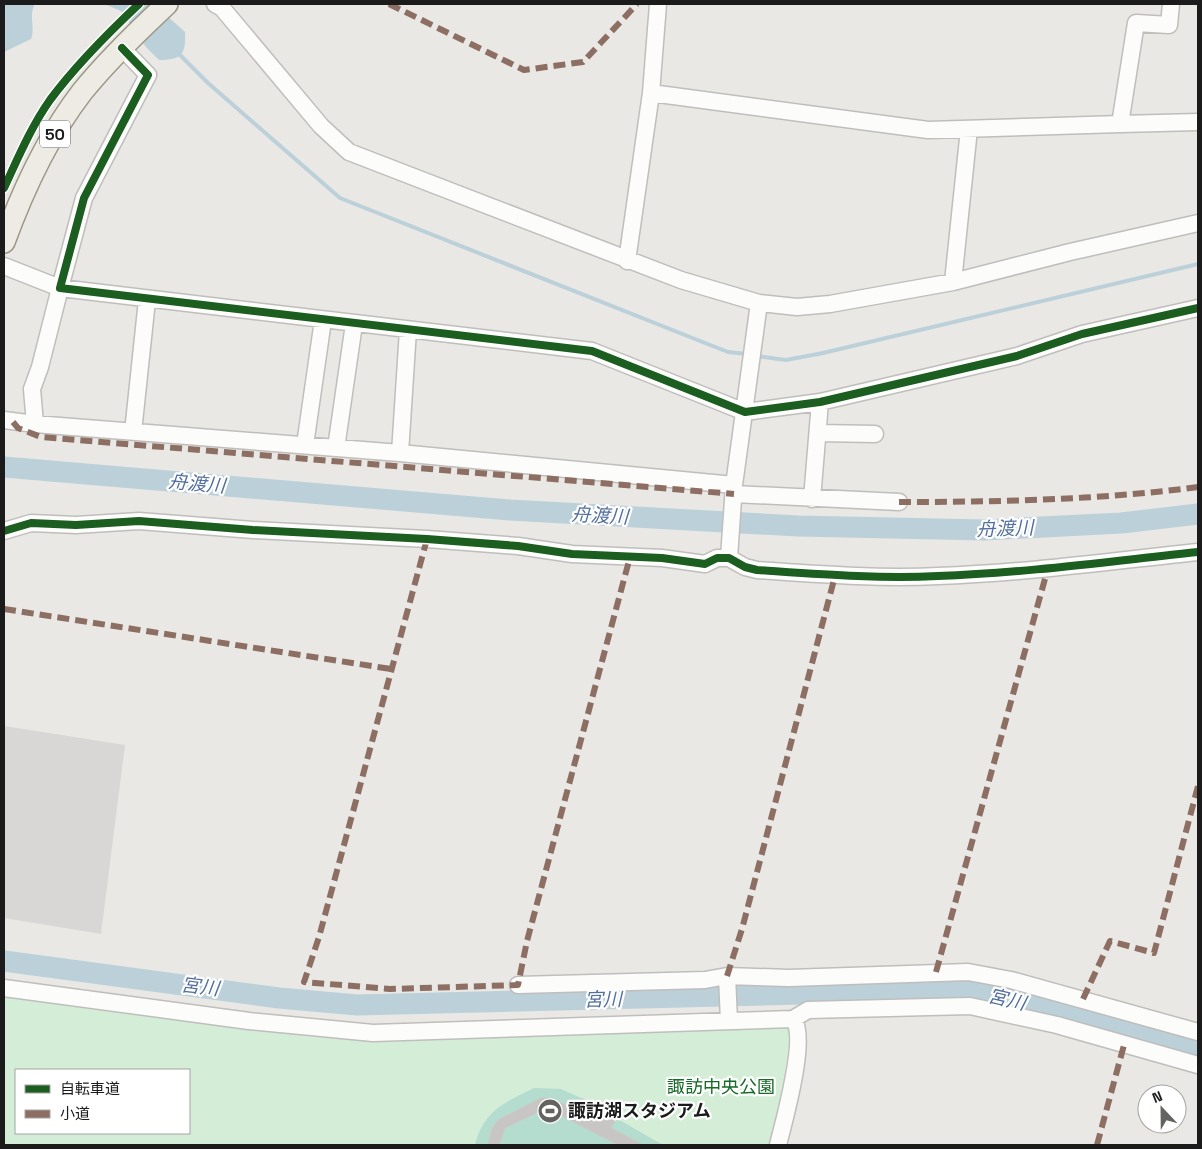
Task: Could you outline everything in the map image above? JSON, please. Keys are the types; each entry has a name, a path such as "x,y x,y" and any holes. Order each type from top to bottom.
{"main road":[{"name":"50","path":"4,242 17,206 53,137 82,93 126,44 165,6"}],"street":[{"path":"215,4 222,8 321,126 349,152 627,261 681,280 759,302 797,307 830,304 953,282 1060,254 1198,223"},
{"path":"627,261 651,93 658,4"},
{"path":"1120,124 1136,23 1169,25 1171,4"},
{"path":"35,424 32,389 40,367 84,198 148,75 126,44"},
{"path":"651,93 928,130 1198,122"},
{"path":"953,282 969,130"},
{"path":"4,266 60,288 148,300 592,351 745,412 820,402 1017,356 1082,334 1198,308"},
{"path":"133,432 148,300"},
{"path":"730,554 734,494 759,302"},
{"path":"304,445 323,320"},
{"path":"336,448 354,324"},
{"path":"400,453 408,330"},
{"path":"812,499 820,402"},
{"path":"4,420 400,453 734,494 898,502"},
{"path":"818,433 875,434"},
{"path":"4,531 31,523 76,525 139,520 253,530 427,539 518,546 572,554 662,558 705,564 730,554"},
{"path":"730,554 745,567 757,570 835,576 938,576 1048,568 1198,552"},
{"path":"518,985 968,972 1011,980 1198,1032"},
{"path":"727,978 728,1016"},
{"path":"4,988 249,1021 373,1033 728,1016 793,1019 808,1010 970,1006 1057,1025 1198,1065"},
{"path":"778,1145 794,1082 799,1030 793,1019"}],"shaded area":[{"path":"4,726 125,745 101,934 4,918"}],"green space":[{"name":"諏訪中央公園","path":"4,996 145,1013 308,1037 384,1040 785,1025 790,1031 785,1074 769,1145 4,1145"},
{"name":"諏訪湖スタジアム","path":"534,1088 561,1089 581,1098 663,1145 475,1145 484,1123 497,1109 513,1098"}],"water":[{"path":"4,4 35,4 32,13 33,30 31,39 4,52"},
{"path":"104,4 154,4 185,32 183,51 178,57 173,59 159,60 146,47 121,11"}],"building":[{"path":"541,1098 549,1098 576,1109 581,1098 617,1117 611,1128 643,1145 618,1145 547,1108 505,1128 499,1145 488,1145 492,1128 498,1120"}],"waterway":[{"path":"177,52 208,83 340,198 728,352 747,354"},
{"path":"757,356 786,360 823,353 1198,264"},
{"name":"舟渡川","path":"4,467 510,510 798,526 984,530 1121,523 1198,514"},
{"name":"宮川","path":"4,961 279,998 357,1005 968,990 1055,1008 1198,1049"}],"marked path":[{"path":"389,4 524,70 583,62 637,4"},
{"path":"13,422 18,428 41,437 734,494"},
{"path":"899,502 1048,499 1123,495 1198,487"},
{"path":"427,539 319,937 304,982 390,989 518,985 527,941 630,557"},
{"path":"936,972 1048,568"},
{"path":"727,976 742,929 835,576"},
{"path":"4,609 391,669"},
{"path":"1083,999 1110,941 1154,953 1198,786"},
{"path":"1097,1145 1124,1045"}],"cycle path":[{"path":"4,188 31,132 50,100 92,50 139,4"},
{"path":"122,48 148,75 84,198 60,288 592,351 745,412 820,402 1017,356 1082,334 1198,308"},
{"path":"4,531 31,523 76,525 139,521 253,530 427,539 518,546 572,554 662,558 705,564 717,558 729,558 745,567 757,570 893,577 1003,572 1198,552"}],"place":[{"name":"諏訪湖スタジアム","path":"550,1111"}]}
